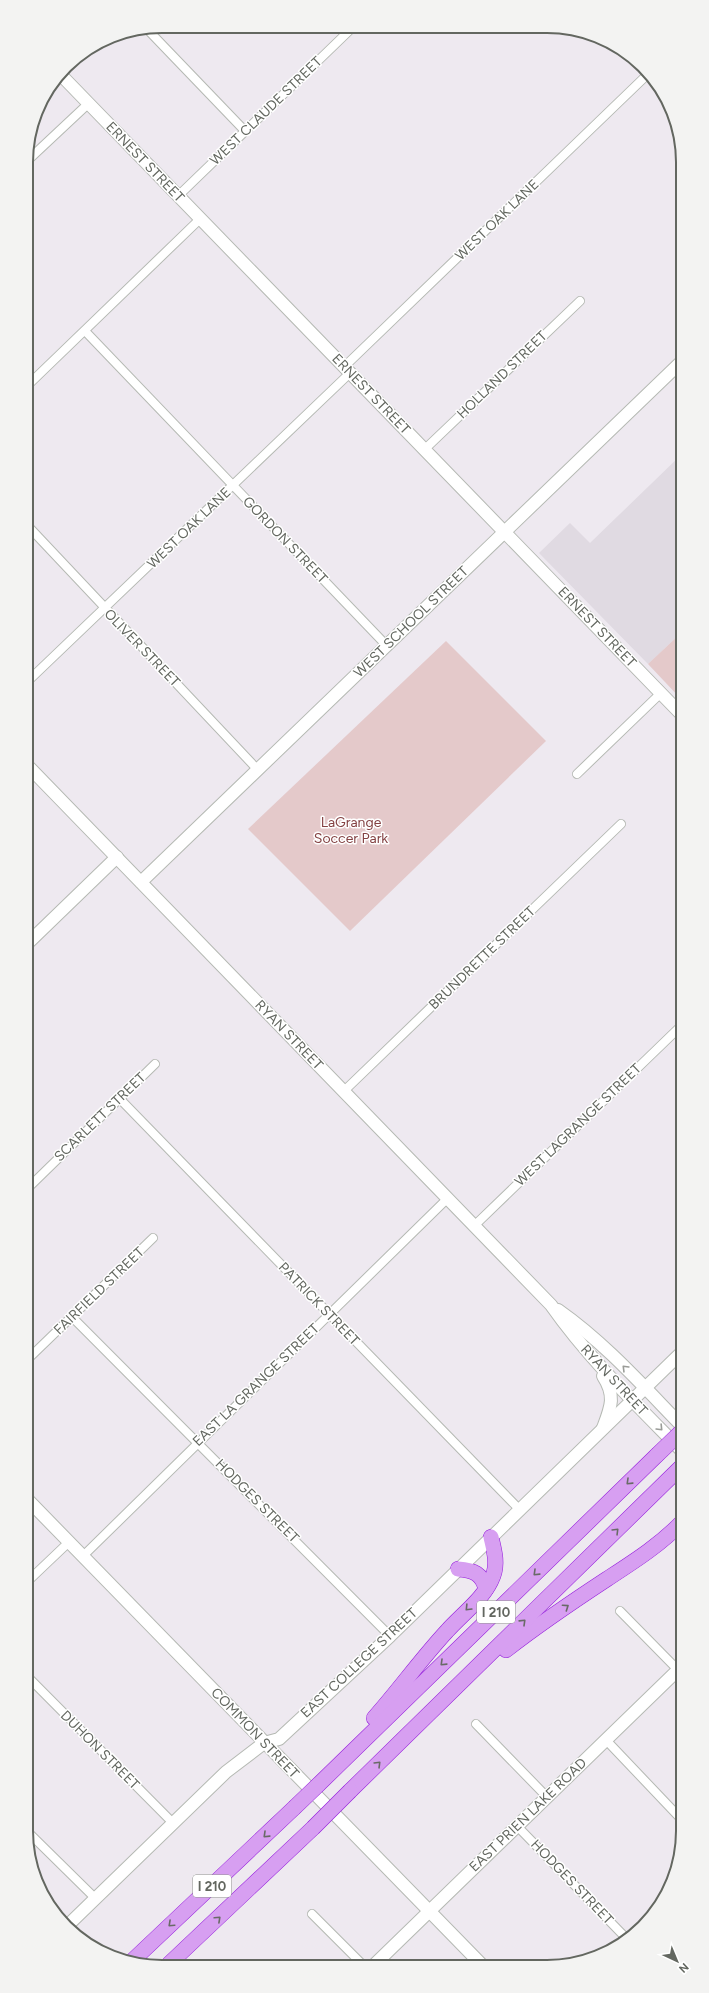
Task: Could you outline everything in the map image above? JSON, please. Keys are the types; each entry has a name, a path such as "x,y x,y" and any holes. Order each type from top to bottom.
{"highway":[{"name":"I 210","path":"136,1958 294,1808 676,1437"},
{"name":"I 210","path":"173,1960 313,1828 676,1472"},
{"path":"435,1707 523,1637 635,1562 661,1542 676,1528"},
{"path":"333,1770 347,1748 400,1689 443,1635 486,1590 494,1575 496,1566 491,1537"},
{"path":"458,1569 470,1570 477,1573 484,1580 486,1590"}],"street":[{"name":"WEST CLAUDE STREET","path":"178,196 347,33"},
{"path":"151,34 245,131"},
{"name":"ERNEST STREET","path":"64,78 348,369 676,709"},
{"name":"WEST OAK LANE","path":"33,676 233,486 348,369 645,78"},
{"path":"33,156 89,104"},
{"path":"33,380 200,219"},
{"name":"HOLLAND STREET","path":"425,449 580,301"},
{"name":"GORDON STREET","path":"85,331 387,646"},
{"name":"WEST SCHOOL STREET","path":"141,882 676,367"},
{"name":"OLIVER STREET","path":"33,531 258,770"},
{"path":"577,774 661,693"},
{"name":"RYAN STREET","path":"33,771 551,1305 593,1360 676,1445"},
{"name":"BRUNDRETTE STREET","path":"344,1091 621,824"},
{"path":"33,938 116,857"},
{"name":"WEST LAGRANGE STREET","path":"474,1226 676,1031"},
{"name":"SCARLETT STREET","path":"33,1183 154,1064"},
{"name":"PATRICK STREET","path":"119,1098 520,1510"},
{"name":"EAST LA GRANGE STREET","path":"83,1556 448,1198"},
{"name":"FAIRFIELD STREET","path":"33,1354 153,1238"},
{"name":"RYAN STREET","path":"551,1305 576,1323 602,1346 646,1388 676,1420"},
{"name":"HODGES STREET","path":"72,1317 390,1636"},
{"name":"EAST COLLEGE STREET","path":"71,1922 172,1822 226,1772 264,1743 279,1739 390,1636 676,1358"},
{"path":"593,1360 609,1384 612,1394 612,1404 602,1431"},
{"name":"COMMON STREET","path":"33,1505 477,1960"},
{"path":"33,1576 69,1542"},
{"path":"620,1611 676,1664"},
{"name":"EAST PRIEN LAKE ROAD","path":"379,1960 676,1672"},
{"name":"DUHON STREET","path":"33,1682 172,1822"},
{"path":"476,1724 547,1797"},
{"path":"606,1740 676,1814"},
{"name":"HODGES STREET","path":"517,1826 623,1935"},
{"path":"33,1837 95,1898"},
{"path":"312,1914 358,1960"}],"shaded area":[{"path":"676,460 676,638 648,664 539,553 570,523 590,543"}],"green space":[{"path":"676,638 676,694 648,664"},
{"name":"LaGrange Soccer Park","path":"446,641 546,741 350,931 248,829"}]}
